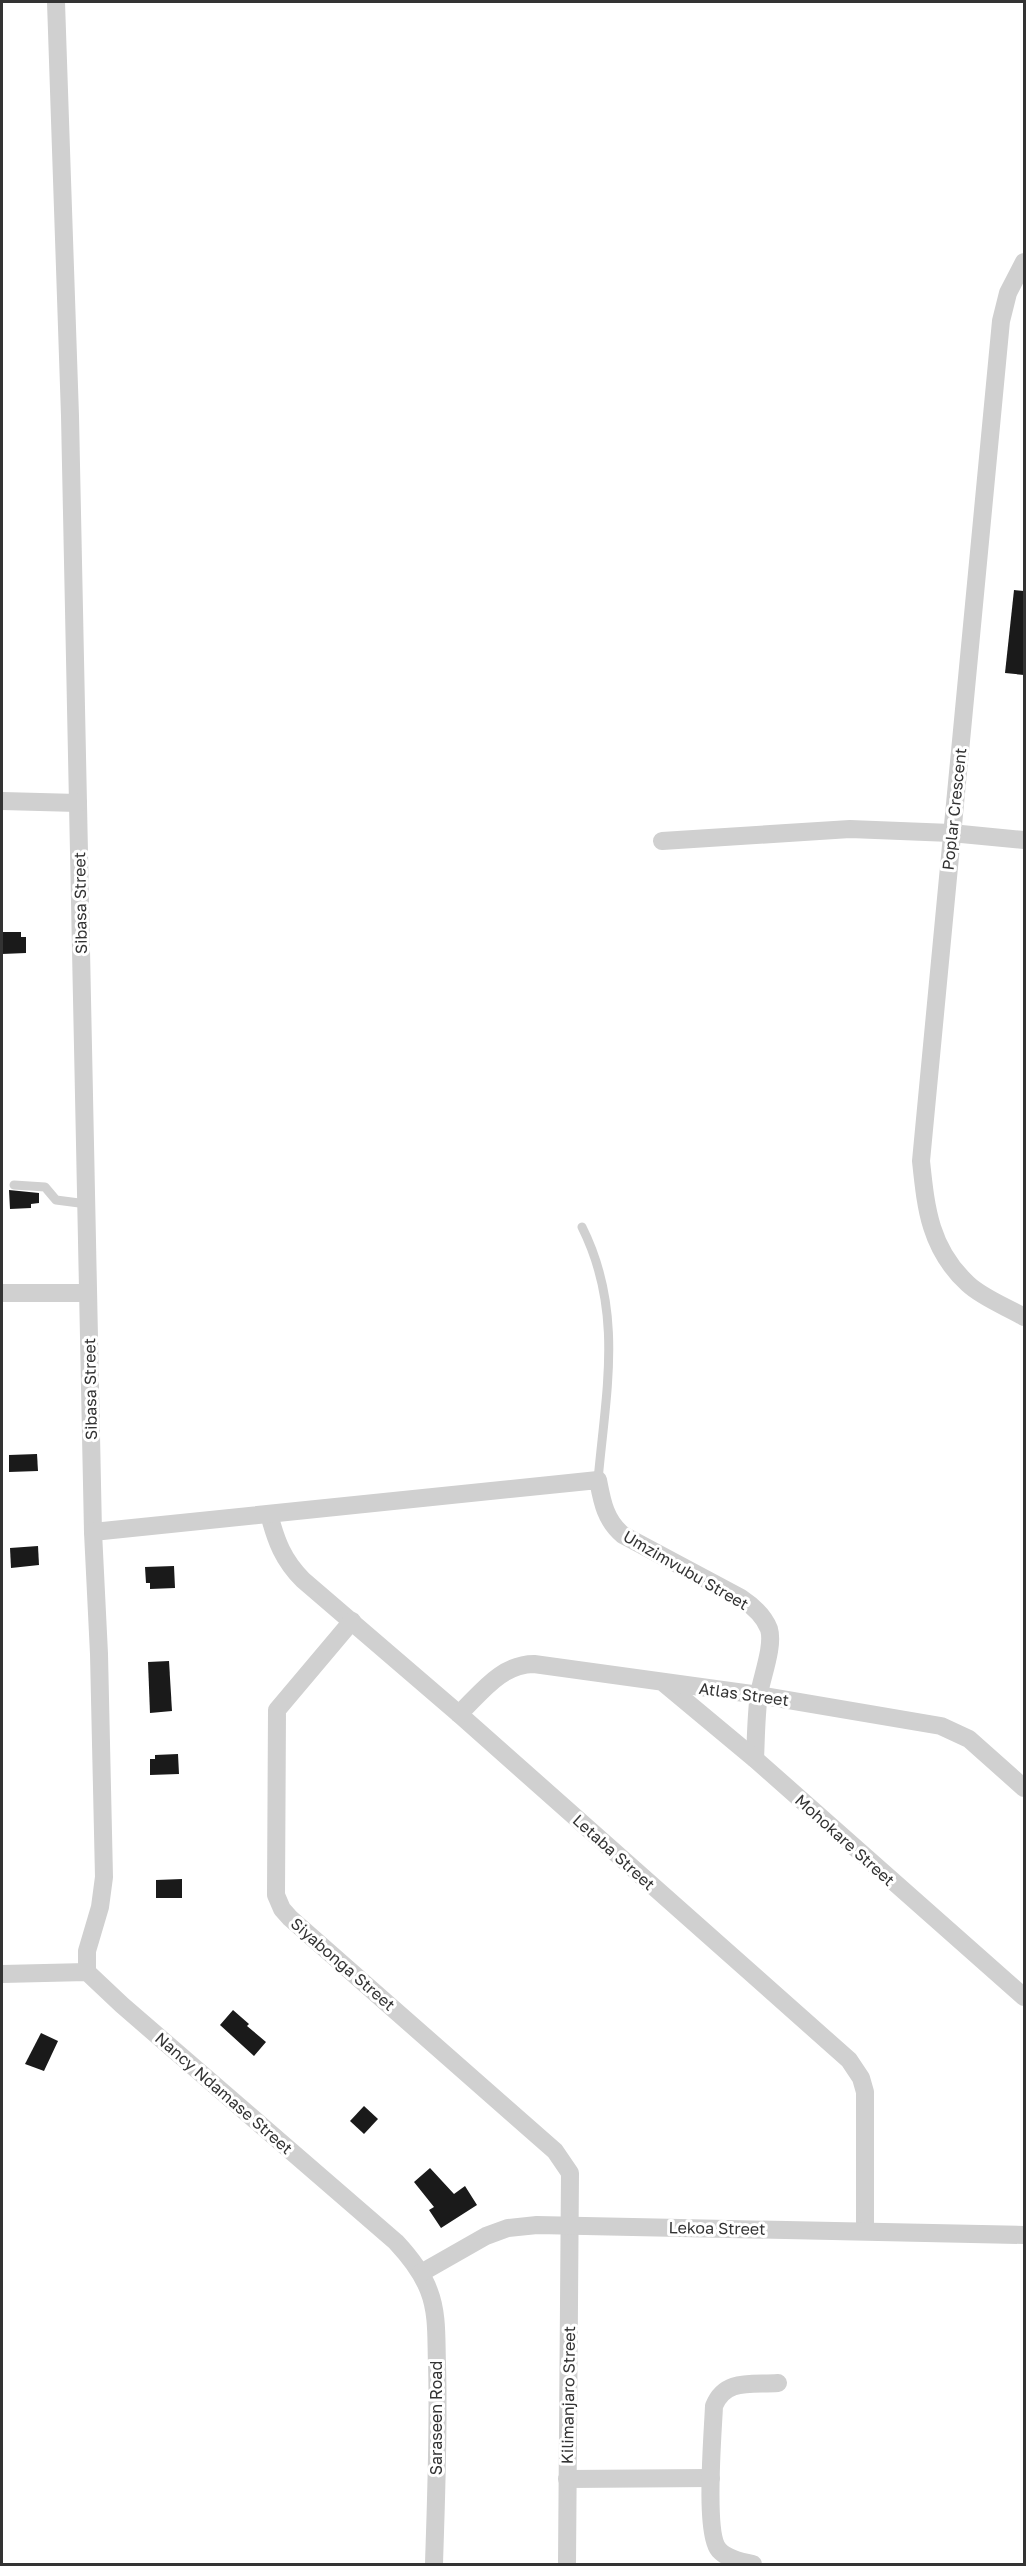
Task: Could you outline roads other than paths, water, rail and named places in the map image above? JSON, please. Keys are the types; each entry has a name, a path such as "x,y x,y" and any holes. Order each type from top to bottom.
{"street":[{"name":"Sibasa Street","path":"56,2 69,404 93,1532 99,1654 104,1877 99,1907 87,1951 87,1972"},
{"name":"Poplar Crescent","path":"1024,262 1008,293 1001,321 921,1161 926,1207 935,1239 969,1284 1024,1317"},
{"path":"2,801 78,803"},
{"path":"662,841 850,829 951,833 1024,840"},
{"path":"2,1293 88,1293"},
{"path":"93,1532 598,1480"},
{"name":"Umzimvubu Street","path":"598,1480 605,1512 615,1528 623,1535 741,1598 758,1612 769,1630 759,1695 755,1759"},
{"name":"Letaba Street","path":"269,1514 280,1550 291,1567 849,2060 861,2078 865,2092 865,2231"},
{"name":"Siyabonga Street","path":"351,1621 277,1710 275,1720 278,1903 290,1918 555,2151 570,2173 570,2226"},
{"name":"Atlas Street","path":"459,1714 496,1677 525,1664 759,1695 951,1729 969,1740 1024,1788"},
{"name":"Mohokare Street","path":"665,1684 755,1759 1024,1998"},
{"path":"2,1974 87,1972"},
{"name":"Nancy Ndamase Street","path":"87,1972 122,2005 396,2242 421,2273"},
{"name":"Lekoa Street","path":"421,2273 486,2236 508,2228 537,2225 1024,2235"},
{"name":"Kilimanjaro Street","path":"567,2565 570,2226"},
{"name":"Saraseen Road","path":"421,2273 430,2292 435,2315 438,2402 434,2565"},
{"path":"753,2565 729,2558 719,2551 712,2541 711,2478 714,2406 722,2390 730,2386 778,2383"},
{"path":"567,2479 711,2478"}],"lane":[{"path":"14,1185 45,1187 56,1200 87,1204"},
{"path":"582,1227 594,1252 609,1311 610,1340 598,1480"}]}
